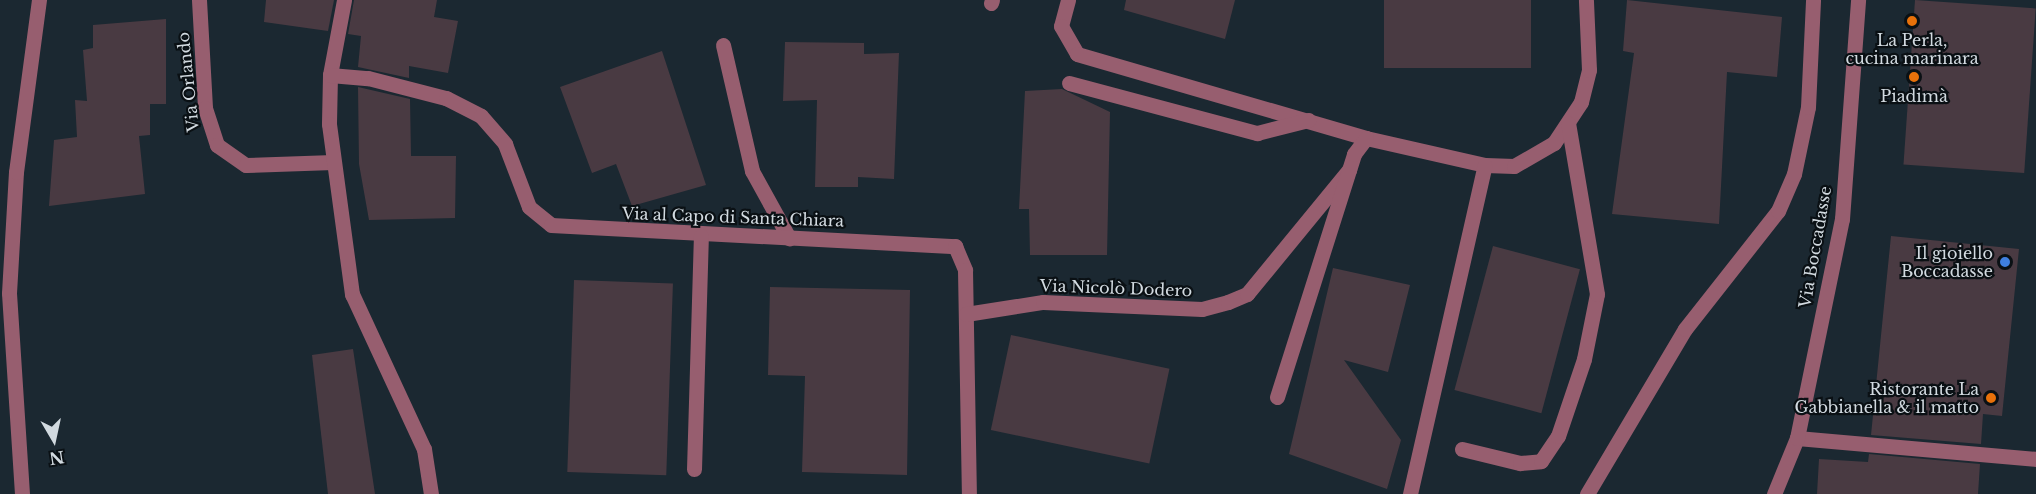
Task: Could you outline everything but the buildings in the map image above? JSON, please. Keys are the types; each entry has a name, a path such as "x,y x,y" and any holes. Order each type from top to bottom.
{"street":[{"path":"22,494 9,292 7,197 39,0"},
{"name":"Via Orlando","path":"198,0 205,108 217,145 246,165 333,162"},
{"path":"344,0 330,75 333,162 352,294 424,449 431,494"},
{"path":"1068,0 1061,26 1077,54 1366,138 1485,165 1514,166 1537,155 1568,123 1581,102 1589,70 1586,0"},
{"path":"1587,494 1685,329 1778,211 1794,174 1808,107 1813,0"},
{"name":"Via Boccadasse","path":"1774,494 1797,438 1842,219 1858,0"},
{"path":"723,45 752,171 789,238"},
{"name":"Via al Capo di Santa Chiara","path":"330,75 368,78 424,92 481,116 505,144 529,207 551,225 701,236 945,242 963,255 969,494"},
{"path":"1069,82 1257,132 1308,120"},
{"path":"1462,449 1521,463 1541,460 1558,435 1584,359 1597,294 1568,123"},
{"name":"Via Nicolò Dodero","path":"1277,397 1349,170 1366,138"},
{"path":"1410,494 1485,165"},
{"name":"Via Nicolò Dodero","path":"966,315 1043,302 1202,309 1228,302 1247,294 1349,170"},
{"path":"694,469 701,236"},
{"path":"1797,438 2036,459"}],"place":[{"name":"La Perla, cucina marinara","path":"1912,21"},
{"name":"Piadimà","path":"1914,77"},
{"name":"Il gioiello Boccadasse","path":"2005,262"},
{"name":"Ristorante La Gabbianella & il matto","path":"1991,398"}]}
